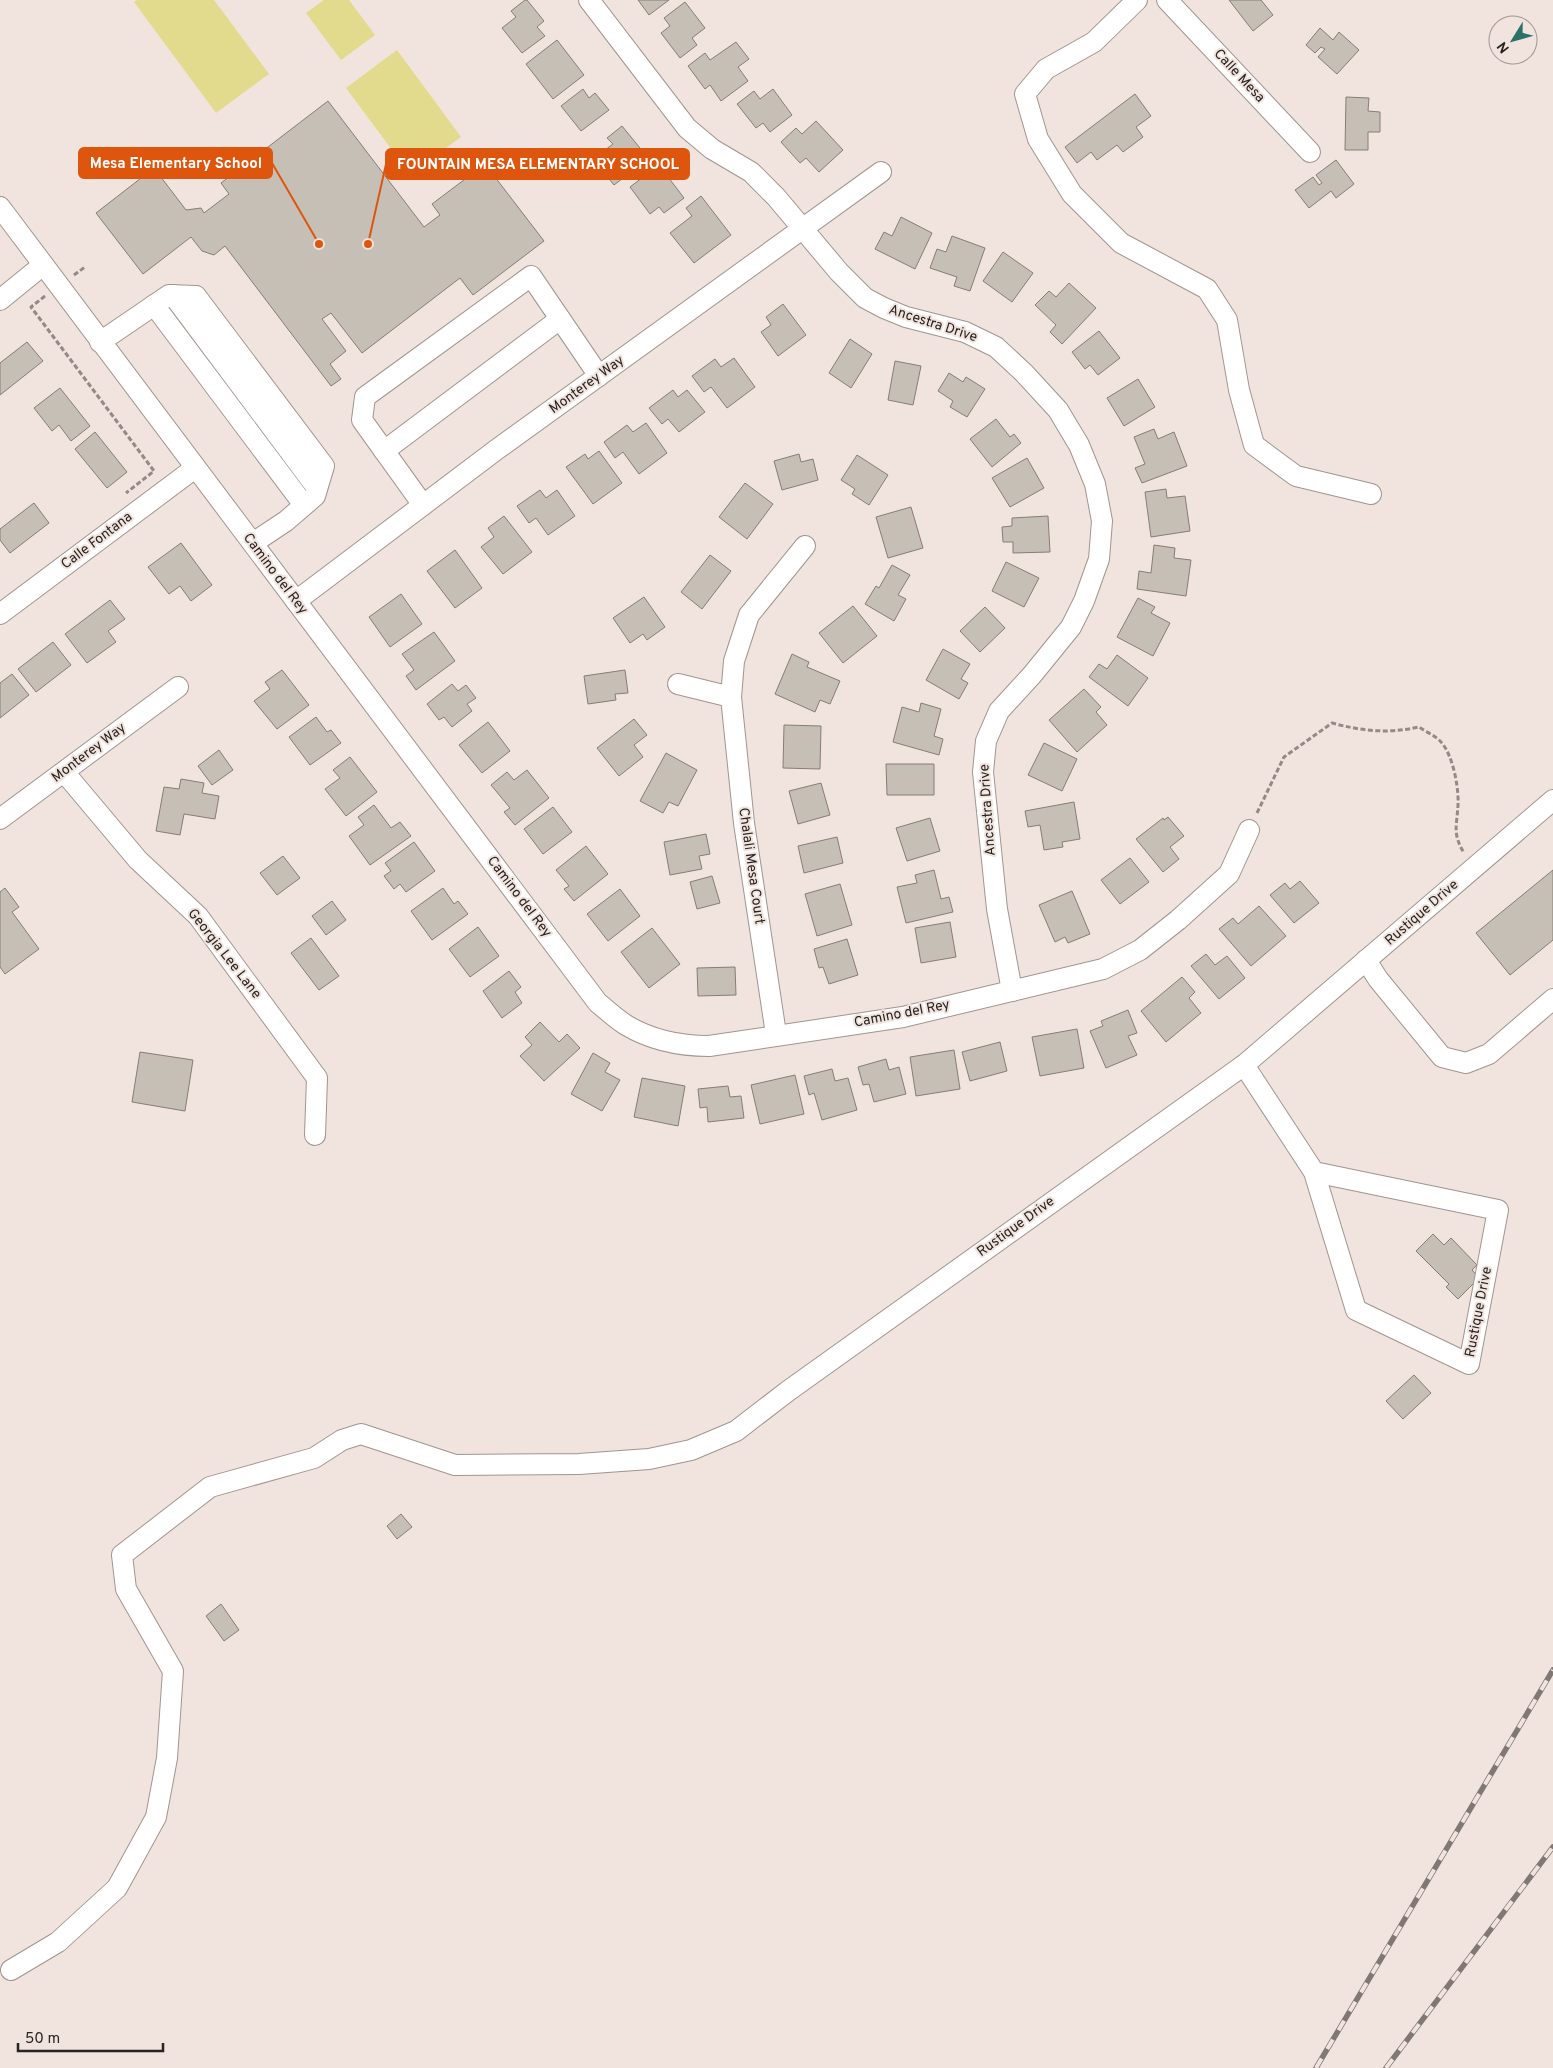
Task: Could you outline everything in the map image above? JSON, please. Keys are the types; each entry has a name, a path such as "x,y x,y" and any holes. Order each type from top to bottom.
{"street":[{"name":"Ancestra Drive","path":"589,0 687,128 712,149 751,172 776,197 839,272 865,298 906,317 965,332 996,347 1024,373 1058,410 1079,445 1095,484 1102,521 1099,559 1084,601 1070,628 1032,675 999,711 986,742 983,772 996,899 1012,991"},
{"path":"1137,0 1094,42 1046,70 1025,94 1038,139 1072,194 1121,242 1207,289 1227,320 1240,390 1254,444 1296,476 1370,494"},
{"name":"Calle Mesa","path":"1167,0 1310,152"},
{"name":"Monterey Way","path":"296,601 423,505 881,172"},
{"name":"Camino del Rey","path":"0,207 598,1003 626,1025 682,1046 709,1046 776,1034 903,1017 1104,969 1140,950 1178,920 1228,874 1249,830"},
{"path":"0,300 43,265"},
{"path":"423,505 362,420 366,397 531,276 599,376"},
{"path":"100,342 169,295 196,296 324,466 315,496 253,543"},
{"path":"154,305 304,505"},
{"path":"384,451 560,319"},
{"name":"Calle Fontana","path":"0,614 195,468"},
{"name":"Chalali Mesa Court","path":"776,1034 744,823 732,697 734,662 749,616 805,546"},
{"path":"678,684 732,697"},
{"name":"Monterey Way","path":"0,819 178,687"},
{"name":"Georgia Lee Lane","path":"64,772 138,860 198,916 317,1078 316,1135"},
{"name":"Rustique Drive","path":"11,1970 58,1942 117,1888 156,1817 166,1758 173,1671 126,1589 122,1555 210,1487 314,1458 342,1440 361,1434 455,1465 579,1464 649,1458 691,1450 736,1431 788,1391 1244,1065 1553,800"},
{"path":"1366,960 1378,979 1442,1057 1466,1063 1489,1054 1553,999"},
{"name":"Rustique Drive","path":"1244,1065 1314,1172 1356,1310 1469,1364 1498,1210 1314,1172"}],"path":[{"path":"84,267 31,307 154,471 123,495"},
{"path":"1249,830 1284,757 1332,723 1362,730 1401,731 1419,727 1442,742 1456,773 1458,804 1455,829 1458,843 1473,868"}],"shaded area":[{"path":"137,0 214,0 269,74 216,113 134,2"},
{"path":"324,0 349,0 375,35 341,60 306,13"},
{"path":"397,50 461,137 410,174 346,88"}],"building":[{"path":"525,0 544,21 537,27 545,36 522,53 502,28 516,17 511,11"},
{"path":"638,0 669,0 649,15"},
{"path":"1229,0 1261,0 1273,15 1253,31"},
{"path":"685,2 705,28 692,38 697,45 680,58 661,33 670,26 664,18"},
{"path":"1320,28 1333,40 1339,32 1359,50 1337,74 1318,57 1325,49 1321,47 1315,53 1306,45"},
{"path":"557,40 584,75 553,99 526,64"},
{"path":"736,42 749,59 738,67 748,81 721,101 710,85 705,89 688,66 705,53 710,60"},
{"path":"583,89 589,98 595,93 609,110 581,131 561,106"},
{"path":"773,89 792,115 770,132 763,123 756,128 737,104 754,91 760,99"},
{"path":"1135,94 1151,116 1136,127 1143,137 1123,152 1117,145 1097,160 1091,152 1077,163 1065,147"},
{"path":"1346,97 1369,98 1368,111 1380,112 1380,132 1368,132 1368,150 1345,150"},
{"path":"328,101 424,227 440,215 432,204 485,164 544,241 473,295 460,278 362,353 331,313 322,319 346,351 330,364 341,379 331,386 225,246 214,255 202,251 191,237 143,274 96,213 154,168 186,210 201,208 204,213 229,194 221,183"},
{"path":"816,121 843,150 819,172 806,158 800,163 781,142 796,128 802,134"},
{"path":"622,126 640,148 627,158 635,169 614,185 593,159 613,144 607,138"},
{"path":"1336,160 1354,184 1336,198 1331,191 1309,208 1295,190 1313,177 1319,185 1322,183 1316,175"},
{"path":"659,165 684,198 664,213 659,207 650,214 630,187"},
{"path":"701,196 731,235 694,263 670,233 692,216 686,208"},
{"path":"901,217 932,233 915,269 875,249 884,232 892,236"},
{"path":"952,236 985,248 970,291 954,286 957,277 930,268 937,249 946,252"},
{"path":"1003,252 1033,273 1012,302 983,281"},
{"path":"1069,283 1096,308 1062,344 1050,332 1056,325 1035,305 1049,291 1056,297"},
{"path":"783,304 806,335 778,356 761,332 771,325 766,317"},
{"path":"1099,331 1120,358 1098,375 1090,365 1085,369 1072,352"},
{"path":"850,339 872,354 851,388 829,373"},
{"path":"27,342 43,361 0,395 0,363"},
{"path":"734,358 755,387 727,408 711,387 704,392 692,376 715,359 721,367"},
{"path":"895,361 921,366 913,405 888,400"},
{"path":"949,373 963,382 966,377 985,389 967,417 950,407 953,401 938,391"},
{"path":"1138,379 1155,407 1124,426 1107,398"},
{"path":"60,388 90,426 71,441 59,425 52,431 34,408"},
{"path":"673,390 678,397 687,390 705,412 679,432 668,419 662,424 649,408"},
{"path":"996,419 1010,437 1014,434 1021,443 992,467 970,439"},
{"path":"646,423 667,453 639,474 623,452 615,458 604,442 627,425 633,432"},
{"path":"1154,429 1158,439 1174,432 1187,466 1142,483 1135,468 1145,464 1134,437"},
{"path":"95,432 127,472 107,488 75,449"},
{"path":"599,451 622,483 593,504 566,467 585,454 588,459"},
{"path":"799,454 801,462 813,459 818,480 782,490 774,461"},
{"path":"857,455 888,475 869,505 852,494 855,489 841,480"},
{"path":"1027,458 1044,488 1010,507 992,478"},
{"path":"745,483 773,504 747,539 719,517"},
{"path":"1166,489 1167,498 1185,496 1190,531 1151,537 1145,492"},
{"path":"540,490 546,498 557,490 575,516 548,535 536,518 529,523 517,506"},
{"path":"34,503 49,523 10,553 0,540 0,529"},
{"path":"911,507 923,548 888,558 876,517"},
{"path":"504,516 532,552 503,574 481,547 494,537 488,528"},
{"path":"1048,516 1050,552 1013,553 1013,542 1003,542 1002,527 1012,526 1012,518"},
{"path":"181,543 212,585 191,601 180,586 169,594 148,567"},
{"path":"1154,545 1175,548 1174,558 1191,560 1186,596 1137,589 1139,571 1151,573"},
{"path":"455,550 482,588 455,608 427,571"},
{"path":"710,555 731,571 702,609 681,592"},
{"path":"1006,562 1039,578 1024,607 992,591"},
{"path":"892,565 910,575 898,595 906,599 894,621 865,604 876,586 879,588"},
{"path":"401,594 422,624 390,647 369,617"},
{"path":"644,597 665,627 647,640 643,634 630,643 613,618"},
{"path":"1138,598 1155,607 1151,613 1170,623 1153,656 1117,637"},
{"path":"110,600 125,619 108,631 116,642 87,663 65,634"},
{"path":"853,606 877,636 843,663 819,633"},
{"path":"985,607 1005,628 980,652 960,631"},
{"path":"434,632 455,661 416,690 406,676 414,670 402,654"},
{"path":"53,642 71,665 36,692 18,669"},
{"path":"943,649 970,664 961,679 968,683 959,699 926,680"},
{"path":"792,654 809,662 807,667 840,681 830,704 820,700 815,712 775,694"},
{"path":"1117,655 1148,678 1128,706 1089,677 1099,664 1107,669"},
{"path":"282,670 309,705 277,729 254,701 270,689 265,682"},
{"path":"625,670 628,693 615,694 616,700 588,704 584,676"},
{"path":"12,674 29,695 0,718 0,683"},
{"path":"452,684 458,691 466,685 476,698 467,704 472,711 452,727 444,717 439,720 427,704"},
{"path":"1084,689 1101,707 1096,712 1107,725 1077,752 1049,720"},
{"path":"921,703 941,709 934,736 943,739 939,755 893,742 902,707 919,712"},
{"path":"316,717 327,732 331,730 341,743 310,765 289,737"},
{"path":"634,719 647,735 634,745 643,757 619,776 597,748"},
{"path":"488,722 510,751 482,773 459,745"},
{"path":"784,725 821,726 820,769 783,768"},
{"path":"1044,743 1077,759 1062,791 1028,775"},
{"path":"219,750 233,770 212,785 198,766"},
{"path":"666,753 697,770 678,806 669,802 663,813 640,801"},
{"path":"350,757 377,792 346,816 325,789 340,778 333,770"},
{"path":"886,764 934,764 934,795 887,795"},
{"path":"527,770 549,798 515,825 504,812 510,808 491,785 507,772 514,780"},
{"path":"181,779 204,783 202,793 219,796 215,819 184,814 180,835 156,831 164,787 179,789"},
{"path":"821,783 830,815 798,824 789,791"},
{"path":"1074,802 1080,839 1062,842 1063,847 1044,850 1040,825 1028,827 1025,811"},
{"path":"374,805 391,828 400,822 411,836 370,865 349,836 364,825 358,817"},
{"path":"553,807 572,832 543,854 524,829"},
{"path":"1168,817 1184,836 1170,847 1179,859 1163,872 1136,839 1163,818 1164,820"},
{"path":"930,818 940,851 907,861 896,828"},
{"path":"706,834 710,854 699,856 702,869 670,875 664,842"},
{"path":"837,837 843,863 804,873 798,846"},
{"path":"414,842 435,871 406,892 400,884 394,889 384,876 391,871 385,863"},
{"path":"586,846 608,874 574,901 564,889 569,886 556,870"},
{"path":"283,856 300,878 277,895 260,873"},
{"path":"1130,858 1149,882 1120,904 1101,880"},
{"path":"934,870 941,899 949,897 953,912 906,923 897,887 917,883 915,875"},
{"path":"1553,870 1553,940 1510,975 1476,933"},
{"path":"712,876 720,903 697,909 690,882"},
{"path":"1300,881 1319,903 1294,923 1270,895 1285,883 1290,889"},
{"path":"840,884 852,925 817,936 805,894"},
{"path":"5,888 19,907 12,912 39,949 5,974 0,967 0,892"},
{"path":"443,888 454,904 458,901 468,914 432,940 411,911"},
{"path":"620,889 640,916 608,941 587,914"},
{"path":"1072,891 1090,934 1068,943 1065,937 1055,942 1039,905"},
{"path":"332,901 346,920 326,935 312,916"},
{"path":"1259,906 1286,936 1251,966 1219,929 1233,918 1238,924"},
{"path":"950,922 956,957 921,963 915,928"},
{"path":"478,927 499,956 470,977 449,949"},
{"path":"652,928 680,964 649,988 621,952"},
{"path":"311,938 339,976 319,990 291,953"},
{"path":"847,939 858,975 829,984 823,967 819,968 814,949"},
{"path":"1206,954 1215,965 1227,956 1245,978 1219,999 1191,966"},
{"path":"735,967 736,995 698,996 697,968"},
{"path":"509,971 521,987 515,992 522,1003 502,1018 483,991"},
{"path":"1182,977 1195,992 1189,998 1201,1013 1166,1042 1141,1011"},
{"path":"1128,1010 1137,1033 1128,1036 1137,1055 1106,1068 1090,1031 1103,1026 1101,1021"},
{"path":"540,1022 559,1042 567,1034 580,1048 544,1081 520,1056 532,1045 525,1037"},
{"path":"1077,1029 1084,1068 1040,1076 1032,1037"},
{"path":"1000,1042 1007,1071 970,1081 962,1052"},
{"path":"954,1050 960,1089 916,1096 910,1057"},
{"path":"140,1052 193,1060 185,1111 132,1102"},
{"path":"593,1053 610,1063 605,1072 620,1080 602,1111 571,1094"},
{"path":"886,1059 889,1070 899,1067 906,1094 874,1102 869,1084 863,1085 858,1067"},
{"path":"832,1069 835,1081 848,1078 857,1110 822,1120 814,1093 809,1095 804,1076"},
{"path":"795,1075 804,1114 760,1124 751,1085"},
{"path":"642,1078 685,1086 678,1126 634,1117"},
{"path":"728,1086 730,1097 741,1096 744,1118 708,1122 707,1107 700,1108 698,1089"},
{"path":"1433,1234 1444,1245 1451,1238 1477,1265 1472,1270 1479,1278 1458,1299 1446,1287 1449,1284 1416,1251"},
{"path":"1414,1375 1431,1393 1403,1419 1386,1401"},
{"path":"401,1514 412,1527 397,1539 387,1526"},
{"path":"221,1604 239,1630 224,1641 206,1616"}],"railway":[{"path":"1316,2068 1553,1670"},
{"path":"1386,2068 1553,1847"}],"place":[{"name":"Mesa Elementary School","path":"319,244"},
{"name":"FOUNTAIN MESA ELEMENTARY SCHOOL","path":"368,244"}]}
